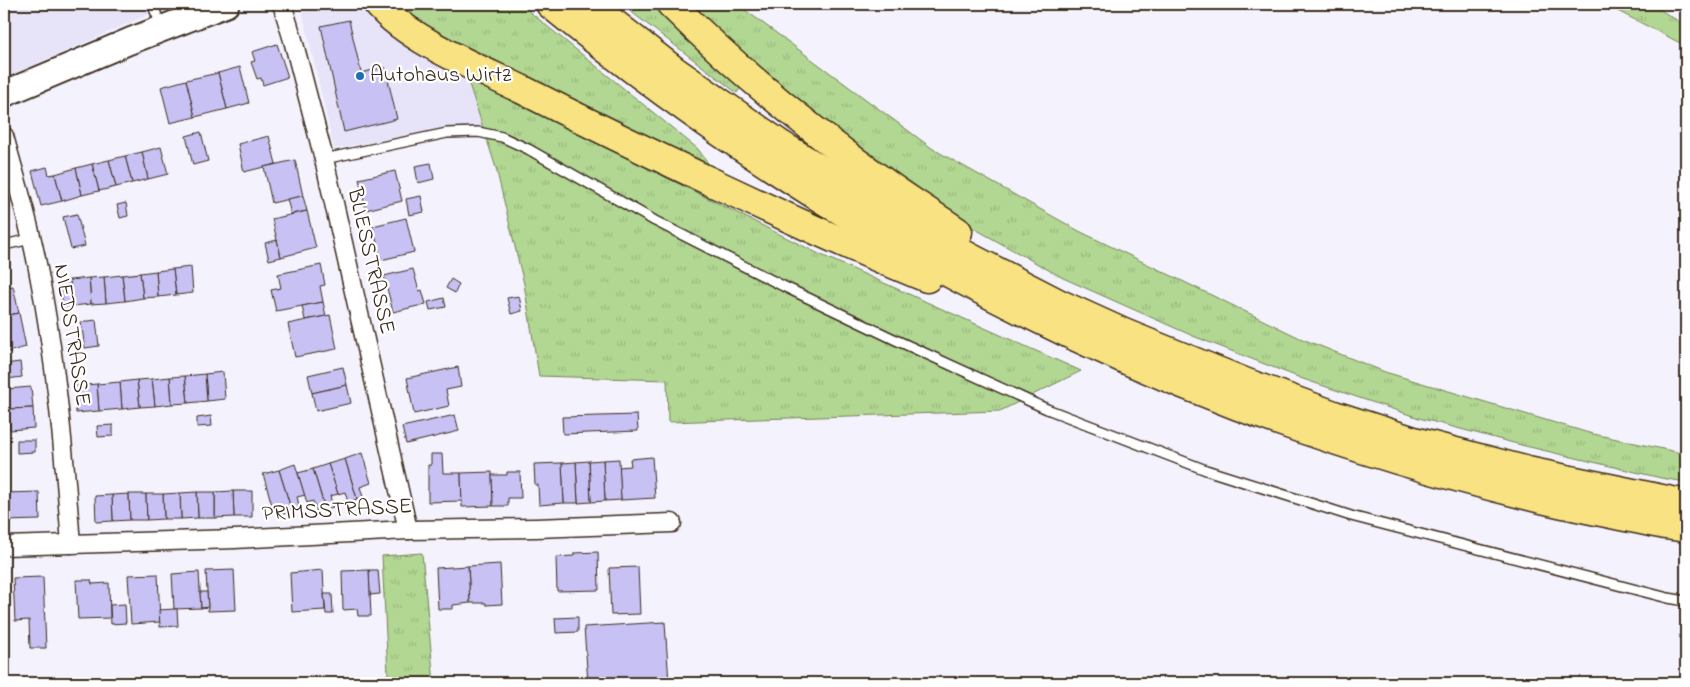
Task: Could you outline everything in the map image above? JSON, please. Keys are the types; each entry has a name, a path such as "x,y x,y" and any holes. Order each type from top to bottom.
{"highway":[{"path":"378,4 386,14 406,29 439,48 593,126 774,212 882,260 1048,324"},
{"path":"550,4 655,85 770,166 880,235 1048,324 1117,356 1238,406 1354,446 1526,495 1686,528"},
{"path":"589,4 667,65 781,145 891,213 1058,304 1246,383 1334,415 1414,441 1532,472 1686,504"},
{"path":"671,4 706,39 758,84 888,186 969,239 1124,333"}],"main road":[{"path":"4,94 226,4"}],"street":[{"name":"BLIESSTRASSE","path":"282,4 294,40 324,159 408,530"},
{"name":"NIEDSTRASSE","path":"4,136 23,204 48,322 62,426 71,544"},
{"name":"PRIMSSTRASSE","path":"4,546 235,539 408,530 672,523"}],"lane":[{"path":"152,4 162,29"},
{"path":"324,159 448,133 478,132 502,137 528,149 655,221 783,286 1056,413 1206,470 1351,516 1686,601"},
{"path":"4,245 31,238"}],"shaded area":[{"path":"4,4 173,4 4,78"},
{"path":"307,4 363,4 395,32 470,79 469,84 482,127 455,127 334,149 301,6"}],"green space":[{"path":"394,4 520,4 698,149 710,166 449,40"},
{"path":"621,4 659,4 742,85 737,93"},
{"path":"686,4 737,4 933,149 1079,231 1300,338 1385,372 1589,433 1686,454 1686,482 1661,478 1521,445 1419,418 1303,379 1193,336 1063,278 950,215 836,133 722,41"},
{"path":"1604,4 1651,4 1686,26 1686,46"},
{"path":"470,79 819,254 1081,371 1000,411 668,422 667,380 539,376 524,284 496,168 469,84"},
{"path":"422,553 434,683 338,683 388,675 382,556"}],"building":[{"name":"Autohaus Wirtz","path":"349,20 361,73 385,67 397,119 344,132 321,26"},
{"path":"277,44 288,77 263,85 261,78 257,79 251,62 255,61 252,52"},
{"path":"240,67 249,103 227,109 218,73"},
{"path":"218,73 227,109 195,117 186,80"},
{"path":"186,80 195,117 170,123 161,87"},
{"path":"201,132 208,161 193,165 186,136"},
{"path":"269,136 276,164 244,172 238,144"},
{"path":"161,147 168,174 148,179 142,152"},
{"path":"142,152 148,179 132,183 125,156"},
{"path":"125,156 132,183 116,187 109,160"},
{"path":"109,160 116,187 99,191 92,164"},
{"path":"295,160 303,196 272,203 264,167"},
{"path":"431,163 434,179 418,183 415,166"},
{"path":"92,164 99,191 82,195 76,168"},
{"path":"47,167 49,175 55,174 62,201 41,206 32,171"},
{"path":"76,168 82,195 62,201 55,174"},
{"path":"395,171 402,201 366,210 359,179"},
{"path":"303,196 307,211 291,214 287,199"},
{"path":"421,196 424,212 409,215 406,199"},
{"path":"126,203 128,216 120,218 117,205"},
{"path":"307,211 316,248 281,257 272,219"},
{"path":"77,214 85,246 71,249 63,217"},
{"path":"406,218 414,252 381,260 373,226"},
{"path":"277,240 281,257 269,260 265,243"},
{"path":"321,265 325,285 320,286 323,302 276,311 271,290 281,288 278,274"},
{"path":"191,267 193,293 176,295 173,269"},
{"path":"173,269 176,295 158,297 156,271"},
{"path":"413,269 419,291 422,290 426,304 393,312 384,276"},
{"path":"156,271 158,297 143,298 140,273"},
{"path":"140,273 143,298 125,301 122,275"},
{"path":"122,275 125,301 106,303 104,277"},
{"path":"104,277 106,303 91,304 89,278"},
{"path":"89,278 91,304 73,306 70,280"},
{"path":"451,279 459,284 455,293 446,288"},
{"path":"70,280 73,306 63,307 60,281"},
{"path":"13,286 19,313 4,316 4,288"},
{"path":"519,296 522,311 511,314 507,298"},
{"path":"444,298 446,307 430,310 428,302"},
{"path":"323,302 326,316 305,320 302,306"},
{"path":"19,313 26,347 7,352 4,336 4,316"},
{"path":"330,315 337,349 295,357 288,324"},
{"path":"96,320 99,346 85,348 81,322"},
{"path":"20,362 22,377 7,379 5,364"},
{"path":"343,367 347,385 312,393 308,375"},
{"path":"458,367 461,387 446,390 449,406 414,414 407,378"},
{"path":"223,372 225,399 207,401 205,374"},
{"path":"205,374 207,401 188,403 185,376"},
{"path":"185,376 188,403 172,404 170,377"},
{"path":"170,377 172,404 155,406 152,379"},
{"path":"152,379 155,406 140,407 137,380"},
{"path":"137,380 140,407 122,409 120,382"},
{"path":"120,382 122,409 99,411 97,384"},
{"path":"97,384 99,411 76,413 74,386"},
{"path":"347,385 351,403 316,411 312,393"},
{"path":"31,387 33,408 9,409 7,389"},
{"path":"33,408 34,428 10,430 9,409"},
{"path":"455,415 459,431 406,444 402,427"},
{"path":"637,415 638,431 563,434 562,417"},
{"path":"211,416 212,426 197,427 197,418"},
{"path":"113,425 113,436 98,437 97,426"},
{"path":"17,440 35,440 35,452 17,453"},
{"path":"362,453 371,483 360,487 363,497 357,499 345,459"},
{"path":"431,454 442,454 443,473 461,473 462,501 428,502 428,465 431,465"},
{"path":"652,457 655,498 621,500 619,467 631,466 630,459"},
{"path":"345,459 357,499 348,502 345,492 338,494 328,464"},
{"path":"619,459 621,500 605,501 603,460"},
{"path":"603,460 605,501 591,502 589,461"},
{"path":"589,461 591,502 578,503 576,462"},
{"path":"576,462 578,503 564,503 562,463"},
{"path":"562,463 564,503 539,505 538,485 535,485 534,464"},
{"path":"295,464 305,495 297,497 300,509 292,512 279,470"},
{"path":"328,464 338,494 330,496 333,507 325,509 313,469"},
{"path":"313,469 325,509 317,512 313,501 307,503 298,473"},
{"path":"279,470 292,512 283,514 280,503 272,505 263,474"},
{"path":"492,472 493,506 462,507 461,473"},
{"path":"507,472 520,472 521,498 508,498 508,506 493,506 492,475 507,475"},
{"path":"233,491 252,491 252,517 234,517"},
{"path":"233,491 234,517 215,518 215,492"},
{"path":"39,492 40,520 4,521 4,493"},
{"path":"197,492 215,492 215,518 198,518"},
{"path":"197,492 198,518 181,519 180,493"},
{"path":"180,493 181,519 164,519 163,494"},
{"path":"129,494 130,520 113,521 112,495"},
{"path":"129,494 146,494 147,520 130,520"},
{"path":"146,494 163,494 164,519 147,520"},
{"path":"112,495 113,521 96,522 95,496"},
{"path":"598,552 599,590 557,591 556,557 574,556 574,553"},
{"path":"500,564 502,604 470,603 468,566"},
{"path":"468,566 470,603 453,605 453,609 438,609 436,568"},
{"path":"638,567 640,614 611,615 609,568"},
{"path":"234,570 236,610 208,611 206,571"},
{"path":"323,570 325,610 292,612 290,573"},
{"path":"369,570 378,570 380,594 370,595"},
{"path":"369,570 371,616 358,616 357,609 343,610 342,571"},
{"path":"199,572 201,608 174,609 172,574"},
{"path":"158,574 160,622 131,624 128,575"},
{"path":"43,577 46,648 30,648 29,620 15,621 13,578"},
{"path":"76,580 91,580 92,584 109,583 110,618 78,619"},
{"path":"200,592 207,592 208,607 201,608"},
{"path":"324,594 332,594 333,614 326,614"},
{"path":"125,604 126,623 111,624 110,605"},
{"path":"177,609 178,626 160,627 159,610"},
{"path":"578,617 578,632 556,633 555,618"},
{"path":"665,622 669,683 588,683 584,627"}],"place":[{"name":"Autohaus Wirtz","path":"360,76"}]}
